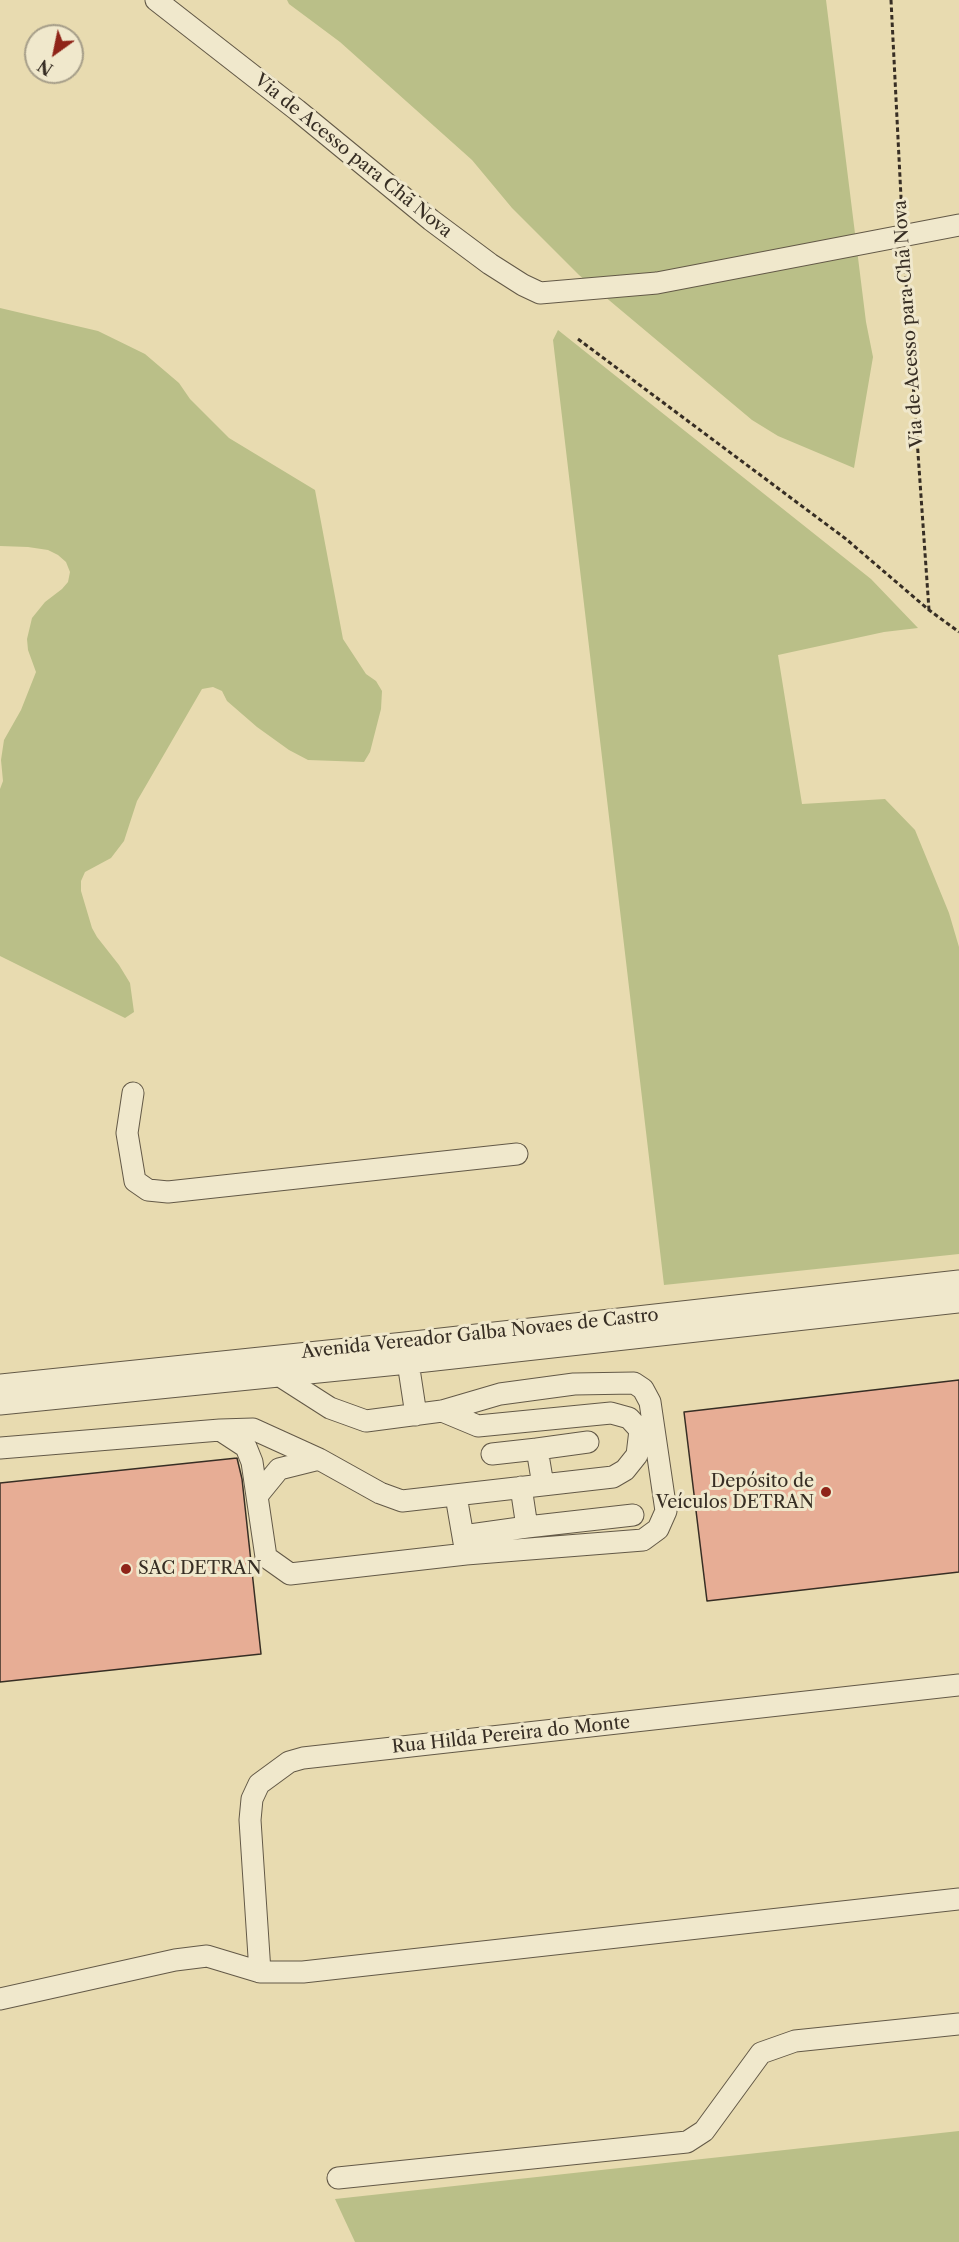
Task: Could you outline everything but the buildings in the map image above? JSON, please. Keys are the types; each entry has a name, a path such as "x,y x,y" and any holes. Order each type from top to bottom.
{"street":[{"name":"Via de Acesso para Chã Nova","path":"156,0 297,110 431,220 490,264 523,285 540,292 657,283 959,225"},
{"path":"133,1093 127,1133 135,1181 148,1190 168,1192 517,1154"},
{"name":"Avenida Vereador Galba Novaes de Castro","path":"0,1404 280,1376 406,1353 959,1281"},
{"name":"Avenida Vereador Galba Novaes de Castro","path":"0,1385 406,1353 959,1302"},
{"path":"406,1353 416,1415"},
{"path":"280,1376 330,1408 366,1420 442,1411 500,1394 574,1384 634,1383 643,1389 650,1402 666,1511 658,1529 643,1540 464,1545"},
{"path":"574,1384 577,1416"},
{"path":"0,1448 253,1429 319,1459 380,1493 402,1501 613,1477 625,1470 637,1455 640,1430 628,1418 611,1413 478,1426 442,1411"},
{"path":"220,1430 246,1447 252,1462 266,1557 290,1574 464,1545 527,1527 633,1515"},
{"path":"492,1454 588,1442"},
{"path":"537,1449 543,1485"},
{"path":"256,1496 279,1469 319,1459"},
{"path":"521,1487 527,1527"},
{"path":"456,1496 464,1545"},
{"name":"Rua Hilda Pereira do Monte","path":"260,1972 250,1820 252,1799 260,1784 289,1762 303,1758 959,1685"},
{"path":"0,2000 175,1960 207,1956 260,1972 303,1972 959,1899"},
{"path":"338,2178 687,2142 704,2130 761,2053 795,2042 959,2024"}],"path":[{"name":"Via de Acesso para Chã Nova","path":"891,0 902,237 929,610"},
{"path":"578,339 846,539 929,610 959,632"}],"green space":[{"path":"287,0 826,0 866,322 873,357 854,468 778,436 752,420 579,275 512,208 472,160 340,42 289,4"},
{"path":"0,308 98,331 145,354 179,383 190,399 229,438 315,490 343,639 366,674 376,681 382,691 381,709 370,752 364,762 308,760 289,750 257,727 227,701 222,691 213,687 202,689 137,801 124,841 111,858 85,872 81,881 81,891 92,928 130,983 134,1012 125,1018 0,956 0,789 3,781 1,760 4,740 21,710 36,672 28,650 27,639 32,618 45,602 68,582 70,572 66,562 48,550 0,546"},
{"path":"558,330 871,579 918,628 884,632 778,655 802,804 885,799 915,830 949,913 959,947 959,1254 664,1285 553,340"},
{"path":"959,2131 959,2242 355,2242 335,2199"}],"place":[{"name":"Depósito de Veículos DETRAN","path":"826,1492"},
{"name":"SAC DETRAN","path":"126,1569"}]}
